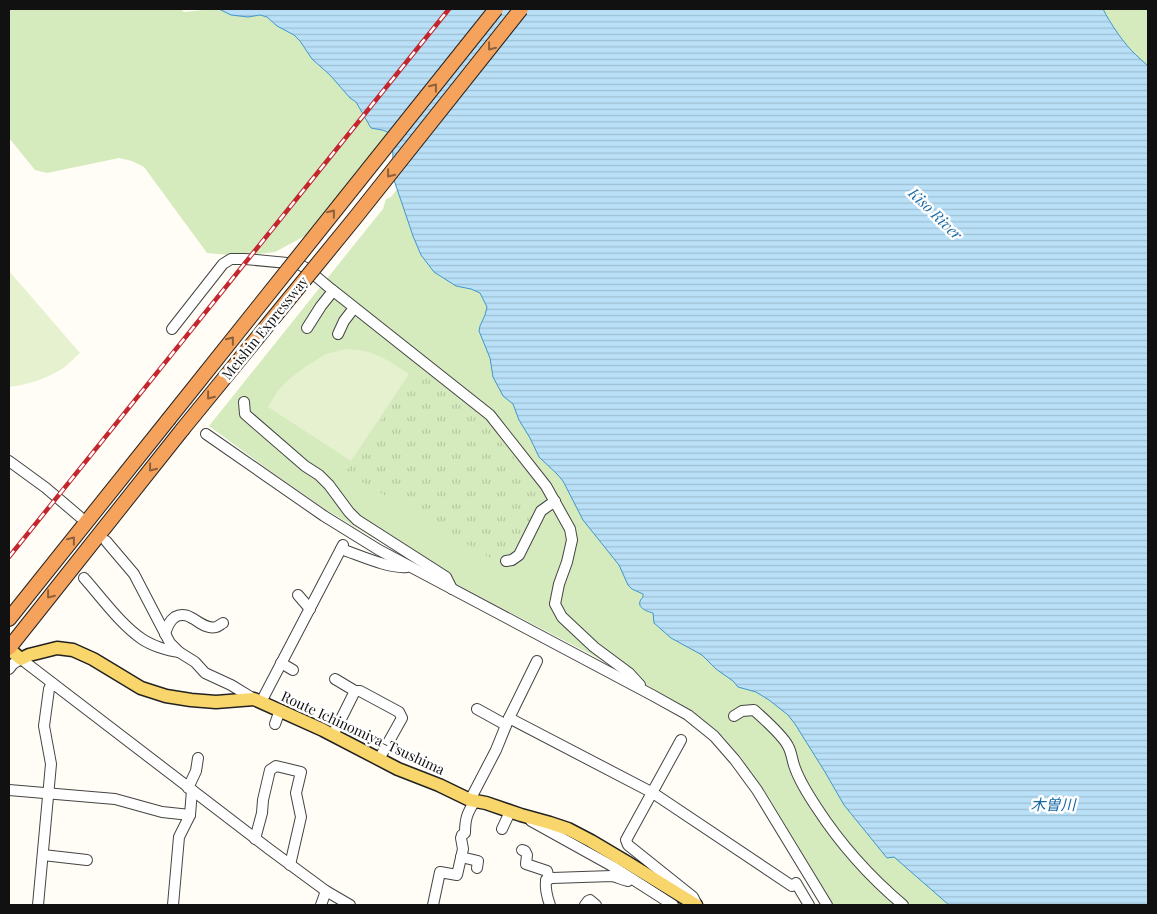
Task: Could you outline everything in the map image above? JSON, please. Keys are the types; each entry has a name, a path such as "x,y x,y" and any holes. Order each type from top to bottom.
{"highway":[{"name":"Meishin Expressway","path":"9,619 496,9"},
{"name":"Meishin Expressway","path":"9,648 521,9"}],"main road":[{"path":"9,648 21,659"},
{"name":"Route Ichinomiya-Tsushima","path":"21,659 57,648 73,650 93,659 141,688 166,696 216,702 257,701 332,735 398,769 473,800 486,803 510,819 568,829 628,862 696,905"}],"street":[{"path":"172,329 223,264 232,259 298,264 306,268 490,415 546,486 570,529 572,540 555,604 562,617 594,647 629,673 643,690"},
{"path":"307,328 333,291"},
{"path":"338,334 344,321 354,308"},
{"path":"244,402 245,414 305,466 319,475 357,520 446,577 452,589"},
{"path":"206,434 324,516 379,550 688,715 714,736 736,760 757,790 827,905"},
{"path":"9,461 46,488 80,517"},
{"path":"506,561 512,560 519,555 541,511 555,501"},
{"path":"106,541 134,574 170,644 195,662 205,673 231,685 257,701 281,663 342,547 386,564 401,568 410,566"},
{"path":"84,578 129,629 143,640 169,651 179,652"},
{"path":"298,595 310,609"},
{"path":"165,634 167,625 173,618 180,615 187,615 209,627 216,627 223,623"},
{"path":"9,669 21,659 255,839 326,891 350,905"},
{"path":"432,905 440,872 457,875 463,849 461,838 465,833 465,820 537,661"},
{"path":"281,663 293,670"},
{"path":"335,679 399,712 402,718 379,759"},
{"path":"38,905 51,764 44,726 49,689 52,684"},
{"path":"332,735 355,691"},
{"path":"477,709 508,722 653,793 792,886 796,883 809,905"},
{"path":"275,724 280,710"},
{"path":"734,716 742,711 754,710 770,724 788,745 794,768 831,829 852,856 903,905"},
{"path":"681,740 626,840 628,845 693,897 696,905"},
{"path":"173,905 179,837 190,815 190,789 198,758"},
{"path":"255,839 270,770 276,766 301,772 296,793 300,817 290,865"},
{"path":"9,790 115,799 162,812 190,815"},
{"path":"510,819 513,830"},
{"path":"510,819 606,862 673,905"},
{"path":"522,850 528,856 526,864 547,871 549,879"},
{"path":"43,856 87,860"},
{"path":"461,857 478,861 477,868"},
{"path":"545,899 546,880 549,879 612,876 623,880 634,880"},
{"path":"321,905 326,891"},
{"path":"585,905 588,900 596,905"}],"green space":[{"path":"9,9 181,9 184,12 219,9 231,15 248,17 260,15 267,17 300,41 312,59 356,102 371,128 390,133 314,231 275,252 240,256 207,253 144,167 132,161 119,158 47,173 35,170 9,138"},
{"path":"1100,9 1148,9 1148,72 1122,48"},
{"path":"402,183 474,278 614,558 639,590 751,685 793,717 962,905 833,905 740,756 719,732 691,710 590,654 414,562 328,511 209,426 383,209 386,199 391,197"},
{"path":"9,271 80,353 50,376 9,387"},
{"path":"346,349 372,353 409,374 351,461 268,407 277,392 288,380 305,367 326,354"},
{"path":"413,373 422,374 486,423 540,491 548,506 514,572 352,476 347,470"}],"water":[{"path":"219,9 1103,9 1122,39 1148,66 1148,905 949,905 894,857 887,858 844,805 788,715 756,692 738,687 702,655 671,638 654,623 653,613 642,608 640,603 643,594 628,585 619,565 583,520 563,481 539,457 519,420 513,404 503,396 493,377 490,358 479,331 487,307 480,293 456,286 434,272 421,255 394,180 392,137 390,134 383,130 371,128 356,102 312,59 294,35 277,26 267,17 260,15 248,17 231,15"}],"railway":[{"path":"9,557 449,9"}],"water label":[{"name":"Kiso River","path":"935,214"},
{"name":"木曽川","path":"1053,805"}]}
